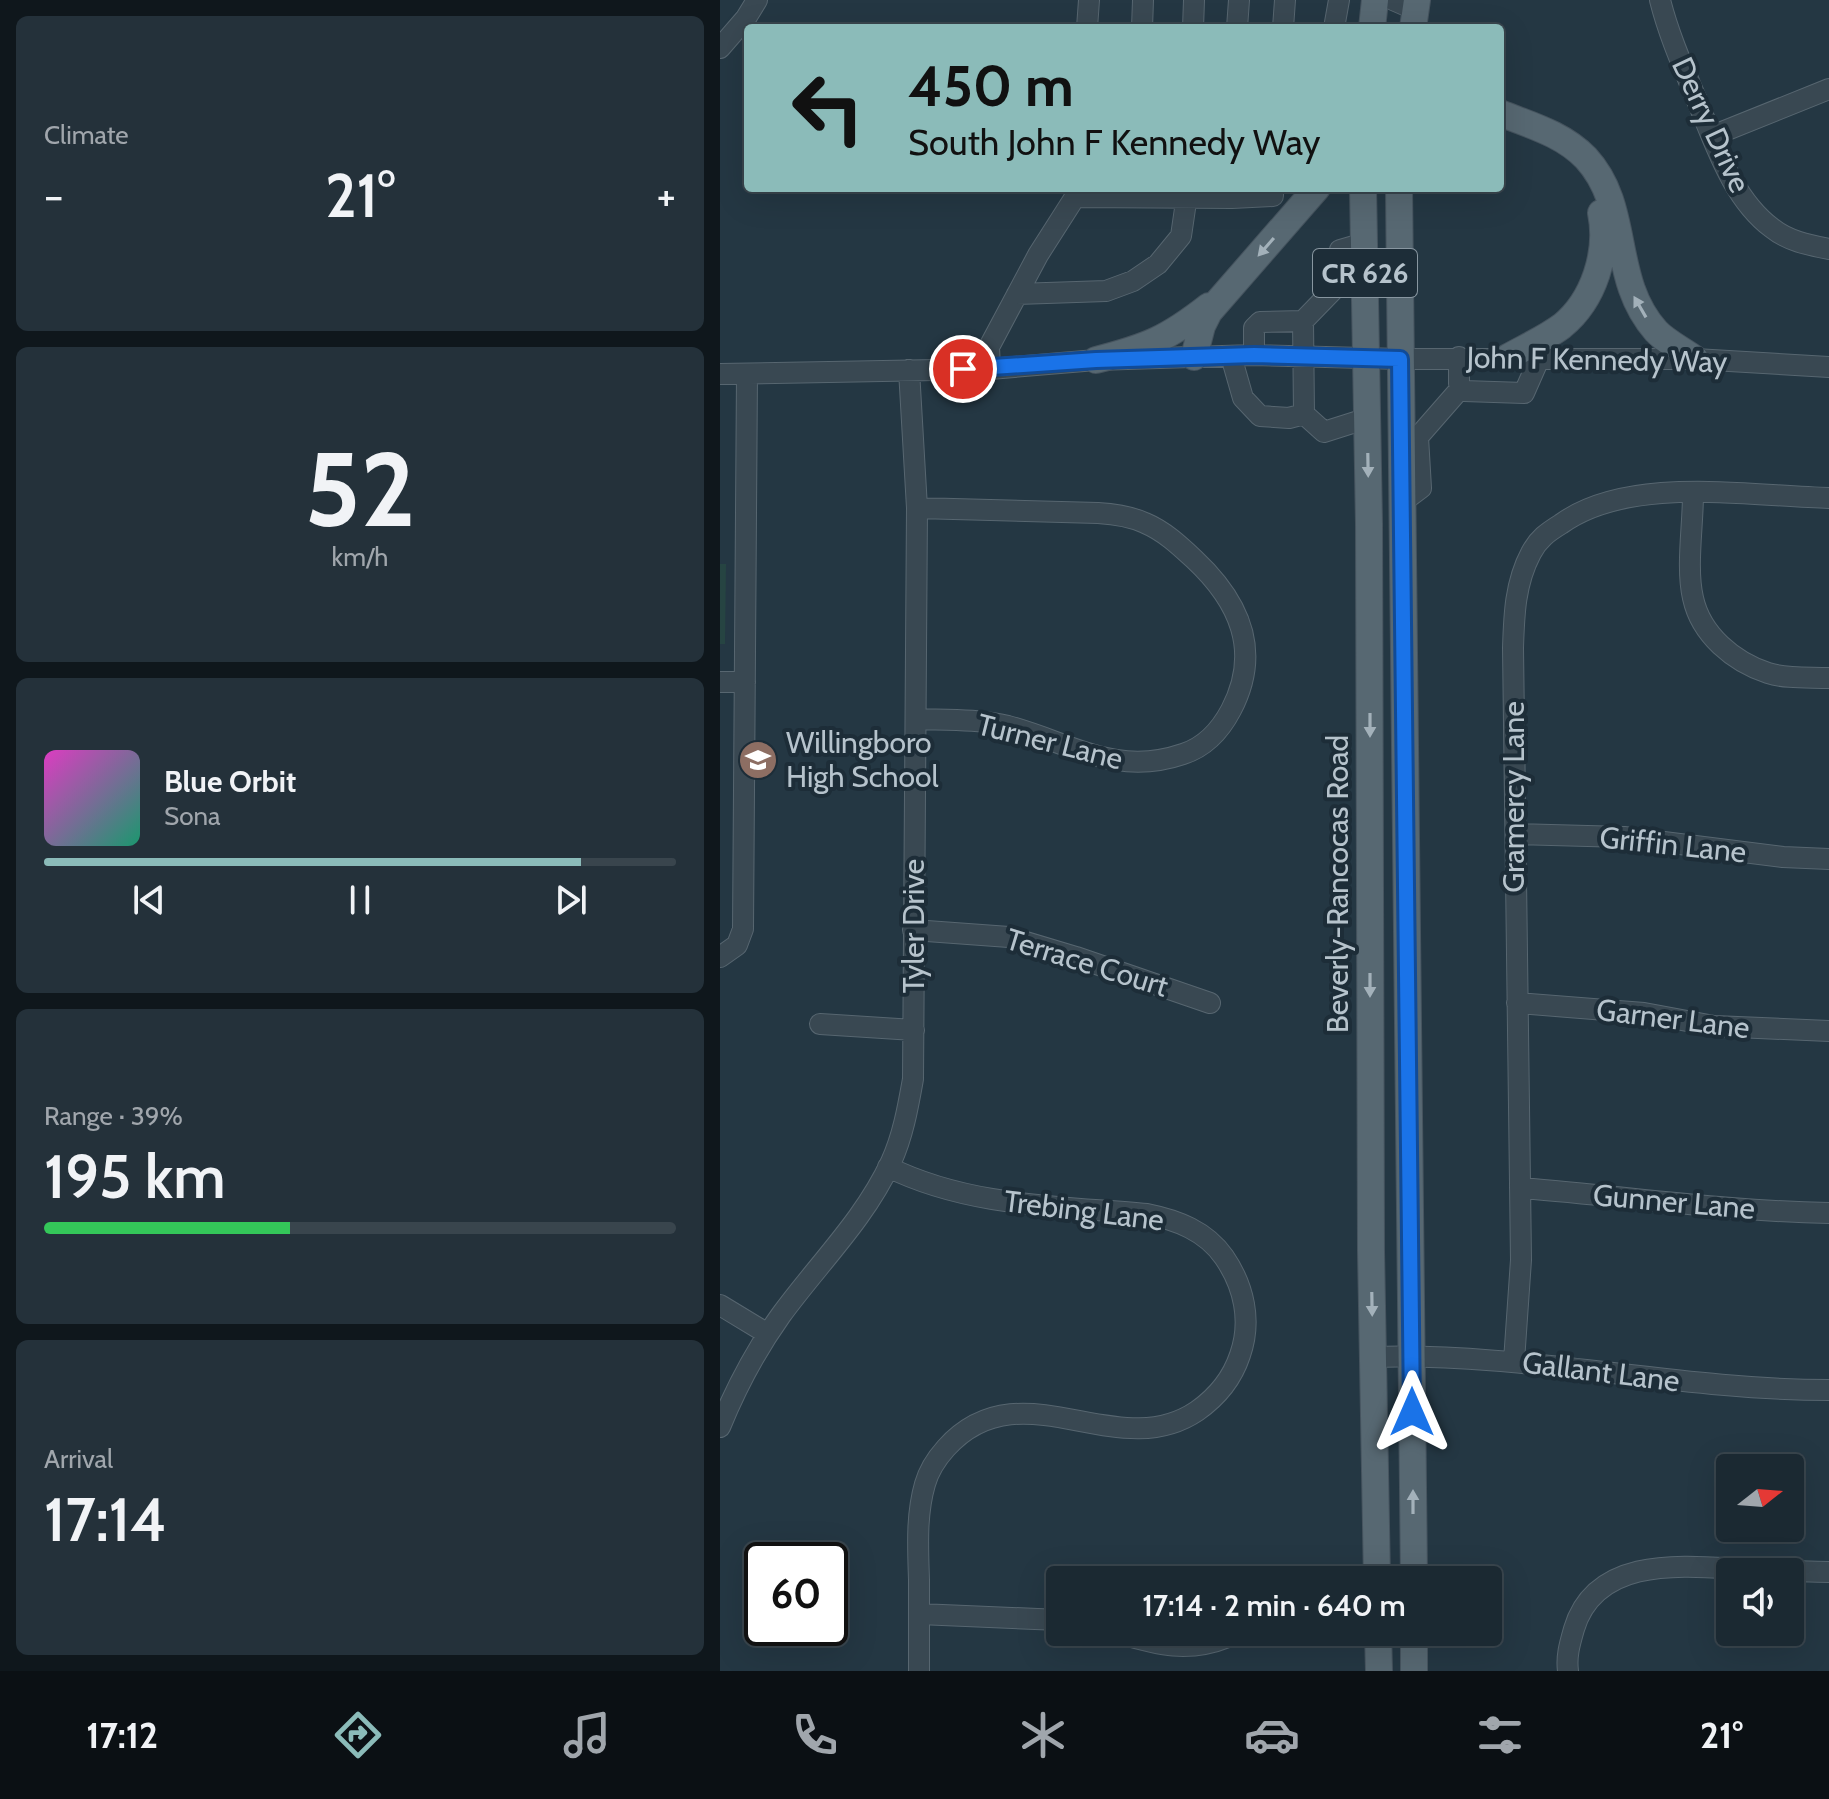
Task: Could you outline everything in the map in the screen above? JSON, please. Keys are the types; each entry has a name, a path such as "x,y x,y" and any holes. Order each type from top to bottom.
{"main road":[{"path":"1372,24 1375,0"},
{"path":"1504,115 1563,139 1585,158 1602,181 1612,207 1630,290 1642,314 1658,334 1695,359"},
{"path":"1504,135 1534,138 1558,149 1578,167 1594,190 1602,217 1603,245 1598,272 1573,315 1561,327 1508,357"},
{"path":"1194,357 1202,326 1221,297 1313,192"},
{"name":"Beverly-Rancocas Road","path":"1363,192 1368,418 1372,1357 1377,1566"},
{"name":"CR 626","path":"1399,192 1400,359 1409,437 1401,503 1414,1566"},
{"path":"1397,243 1416,192"},
{"path":"1096,360 1142,348 1176,332 1221,297"},
{"path":"1378,1646 1379,1671"},
{"path":"1414,1646 1414,1671"}],"street":[{"path":"720,48 757,0"},
{"path":"1087,24 1089,0"},
{"path":"1142,24 1143,0"},
{"path":"1193,24 1194,0"},
{"path":"1237,24 1239,0"},
{"path":"1283,24 1285,0"},
{"path":"1335,24 1339,0"},
{"name":"Derry Drive","path":"1660,0 1670,37 1712,136 1745,199 1773,230 1792,240 1829,249"},
{"path":"1712,136 1829,89"},
{"path":"990,369 989,347 1075,192 1273,196 1273,192"},
{"path":"1017,294 1106,291 1133,281 1158,264 1181,236 1188,193"},
{"path":"1364,243 1340,250 1337,286 1303,321 1304,414 1324,432 1368,418"},
{"path":"1337,286 1366,299"},
{"path":"1254,355 1254,328 1260,322 1303,321"},
{"name":"John F Kennedy Way","path":"720,374 990,369 1096,360 1254,355 1365,359 1695,359 1829,367"},
{"path":"1231,356 1243,398 1260,416 1289,418 1304,414"},
{"path":"1409,437 1460,389 1459,357"},
{"path":"1460,389 1524,393 1539,359"},
{"name":"Tyler Drive","path":"720,1427 752,1358 850,1230 888,1167 908,1107 913,1079 917,719 917,508 909,370"},
{"path":"720,957 737,945 743,929 747,374"},
{"name":"Gramercy Lane","path":"1514,1361 1520,1282 1520,1188 1514,607 1521,574 1543,536 1576,513 1597,503 1642,494 1829,498"},
{"path":"1693,494 1690,576 1693,600 1707,631 1732,656 1769,674 1829,678"},
{"name":"Turner Lane","path":"917,508 1098,513 1122,515 1145,522 1165,534 1200,564 1229,599 1245,640 1246,661 1235,703 1211,738 1187,754 1152,763 1131,764 1111,760 1005,725 917,719"},
{"path":"720,682 745,682"},
{"name":"Griffin Lane","path":"1516,834 1624,837 1783,857 1829,859"},
{"name":"Terrace Court","path":"913,930 1009,937 1210,1003"},
{"name":"Garner Lane","path":"1517,1003 1644,1013 1714,1026 1829,1031"},
{"path":"820,1024 914,1030"},
{"name":"Trebing Lane","path":"888,1167 911,1179 959,1195 1147,1214 1169,1219 1207,1239 1222,1254 1241,1291 1245,1312 1246,1333 1241,1353 1223,1389 1207,1404 1173,1424 1131,1430 1046,1414 1004,1414 983,1421 947,1446 933,1463 925,1484 919,1518 919,1671"},
{"name":"Gunner Lane","path":"1520,1188 1721,1208 1829,1213"},
{"path":"720,1305 768,1334"},
{"name":"Gallant Lane","path":"1372,1357 1514,1361 1708,1385 1829,1390"},
{"path":"1568,1671 1570,1641 1585,1605 1607,1585 1633,1573 1670,1566 1829,1572"},
{"path":"919,1614 1046,1619"},
{"path":"1180,1646 1204,1646"}],"green space":[{"path":"720,564 726,564 725,644 720,644"}],"place":[{"name":"Willingboro High School","path":"758,760"}],"route":[{"path":"963,369 1096,360 1254,355 1400,359 1412,1412"}]}
